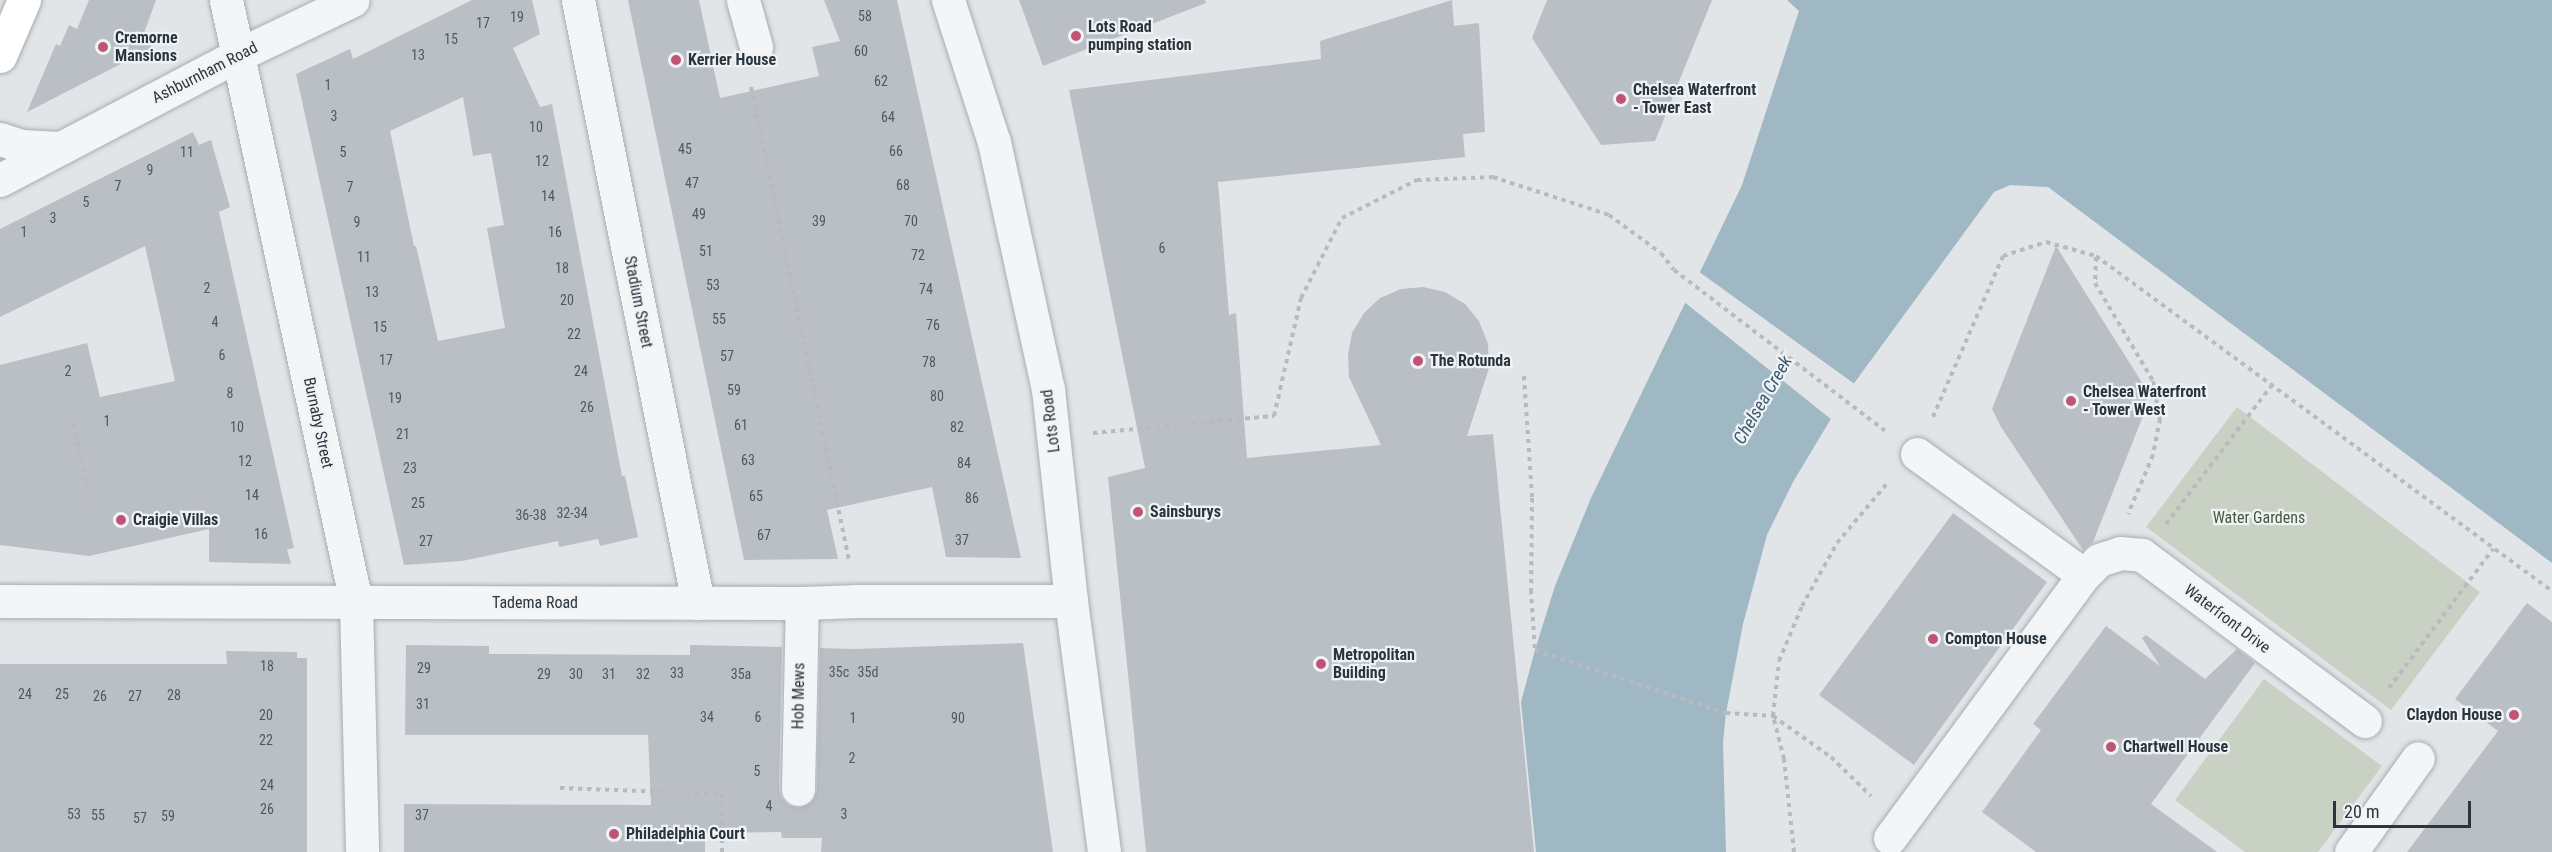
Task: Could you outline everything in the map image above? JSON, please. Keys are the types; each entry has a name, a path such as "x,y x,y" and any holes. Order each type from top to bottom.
{"highway":[{"path":"0,56 24,0"}],"street":[{"name":"Burnaby Street","path":"226,0 356,602 362,852"},
{"name":"Ashburnham Road","path":"0,180 238,55 352,0"},
{"name":"Stadium Street","path":"578,0 698,603"},
{"path":"743,0 756,47"},
{"name":"Lots Road","path":"948,0 994,142 1048,388 1071,601 1104,852"},
{"path":"0,138 22,146 59,148"},
{"path":"1917,454 2084,575"},
{"path":"1894,841 2084,575 2099,560 2131,554"},
{"name":"Waterfront Drive","path":"2131,554 2365,721"},
{"name":"Tadema Road","path":"0,601 802,603 1071,601"},
{"name":"Hob Mews","path":"798,789 802,603"},
{"path":"2350,852 2418,758"}],"path":[{"path":"756,47 746,60 858,601"},
{"path":"1086,433 1274,416 1301,298 1342,218 1417,180 1493,177 1609,215 1661,253 1674,270 1861,414"},
{"path":"1794,852 1784,759 1773,716 1779,661 1808,595 1837,543 1880,490 1917,454 2002,256 2046,242 2096,256 2552,591"},
{"path":"2096,256 2095,283 2153,381 2160,419 2153,455 2120,531 2131,554 2271,386"},
{"path":"1524,376 1532,498 1531,590 1535,650 1726,713 1773,716 1831,756 1894,841"},
{"path":"73,424 89,498"},
{"path":"2365,721 2493,549"},
{"path":"560,788 722,794 722,852"}],"green space":[{"name":"Water Gardens","path":"2237,407 2480,592 2391,710 2146,527"},
{"path":"2264,679 2382,766 2318,852 2245,852 2175,800"}],"water":[{"name":"Chelsea Creek","path":"1787,0 2552,0 2552,563 2048,187 2010,185 1994,192 1844,397 1793,482 1767,535 1743,624 1726,713 1723,743 1726,852 1536,852 1521,702 1535,650 1555,586 1591,498 1742,185 1799,11"}],"pier":[{"path":"1698,271 1856,385 1832,420 1683,301"}],"building":[{"name":"Cremorne Mansions","path":"89,0 156,0 144,33 152,48 27,112 56,44 60,46 69,25 77,29"},
{"path":"472,0 532,0 540,34 513,48 540,107 552,104 622,476 625,476 638,537 600,546 598,539 559,547 558,541 462,561 404,565 296,74 350,49 353,59","holes":["463,97 473,156 491,153 504,225 487,228 505,328 438,341 416,246 414,246 390,131"]},
{"path":"628,0 699,0 720,98 819,76 812,47 840,41 824,0 897,0 1021,558 946,557 932,487 827,510 838,559 744,560"},
{"name":"Lots Road pumping station","path":"1019,0 1205,0 1206,3 1043,66"},
{"name":"Metropolitan Building","path":"1452,0 1454,26 1479,23 1485,132 1463,134 1465,157 1218,182 1229,315 1236,313 1247,458 1381,445 1349,377 1348,355 1352,333 1364,313 1380,298 1401,289 1423,287 1445,292 1465,304 1479,321 1488,344 1489,368 1467,436 1493,434 1534,852 1146,852 1108,477 1145,468 1069,90 1321,59 1320,41"},
{"name":"Chelsea Waterfront - Tower East","path":"1547,0 1712,0 1655,141 1601,145 1532,38"},
{"path":"193,132 199,145 211,140 230,207 219,212 294,548 287,549 291,564 209,562 209,529 89,556 0,545 0,365 87,343 100,397 175,381 145,246 0,317 0,229"},
{"name":"Chelsea Waterfront - Tower West","path":"2056,246 2148,392 2145,411 2093,542 2083,550 2001,427 1992,409"},
{"name":"Compton House","path":"1953,513 2047,582 1914,765 1819,695"},
{"name":"Claydon House","path":"2527,603 2552,622 2552,852 2407,852 2498,731 2455,699"},
{"name":"Chartwell House","path":"2106,626 2160,666 2142,638 2146,635 2205,679 2237,649 2255,663 2151,804 2217,852 2036,852 1982,812 2041,730 2033,724"},
{"path":"1023,643 1053,852 821,852 822,838 782,838 781,832 705,833 705,852 404,852 404,804 651,805 648,735 405,735 406,645 489,646 489,654 690,655 690,645 782,647 779,789 781,797 788,805 798,808 814,799 817,789 820,648 854,649"},
{"path":"226,651 297,652 297,658 307,658 307,852 0,852 0,664 227,664"}],"place":[{"name":"Lots Road pumping station","path":"1076,36"},
{"name":"Cremorne Mansions","path":"103,47"},
{"name":"Kerrier House","path":"676,60"},
{"name":"Chelsea Waterfront - Tower East","path":"1621,99"},
{"name":"The Rotunda","path":"1418,361"},
{"name":"Chelsea Waterfront - Tower West","path":"2071,401"},
{"name":"Sainsburys","path":"1138,512"},
{"name":"Craigie Villas","path":"121,520"},
{"name":"Compton House","path":"1933,639"},
{"name":"Metropolitan Building","path":"1321,664"},
{"name":"Claydon House","path":"2514,715"},
{"name":"Chartwell House","path":"2111,747"},
{"name":"Philadelphia Court","path":"614,834"}]}
